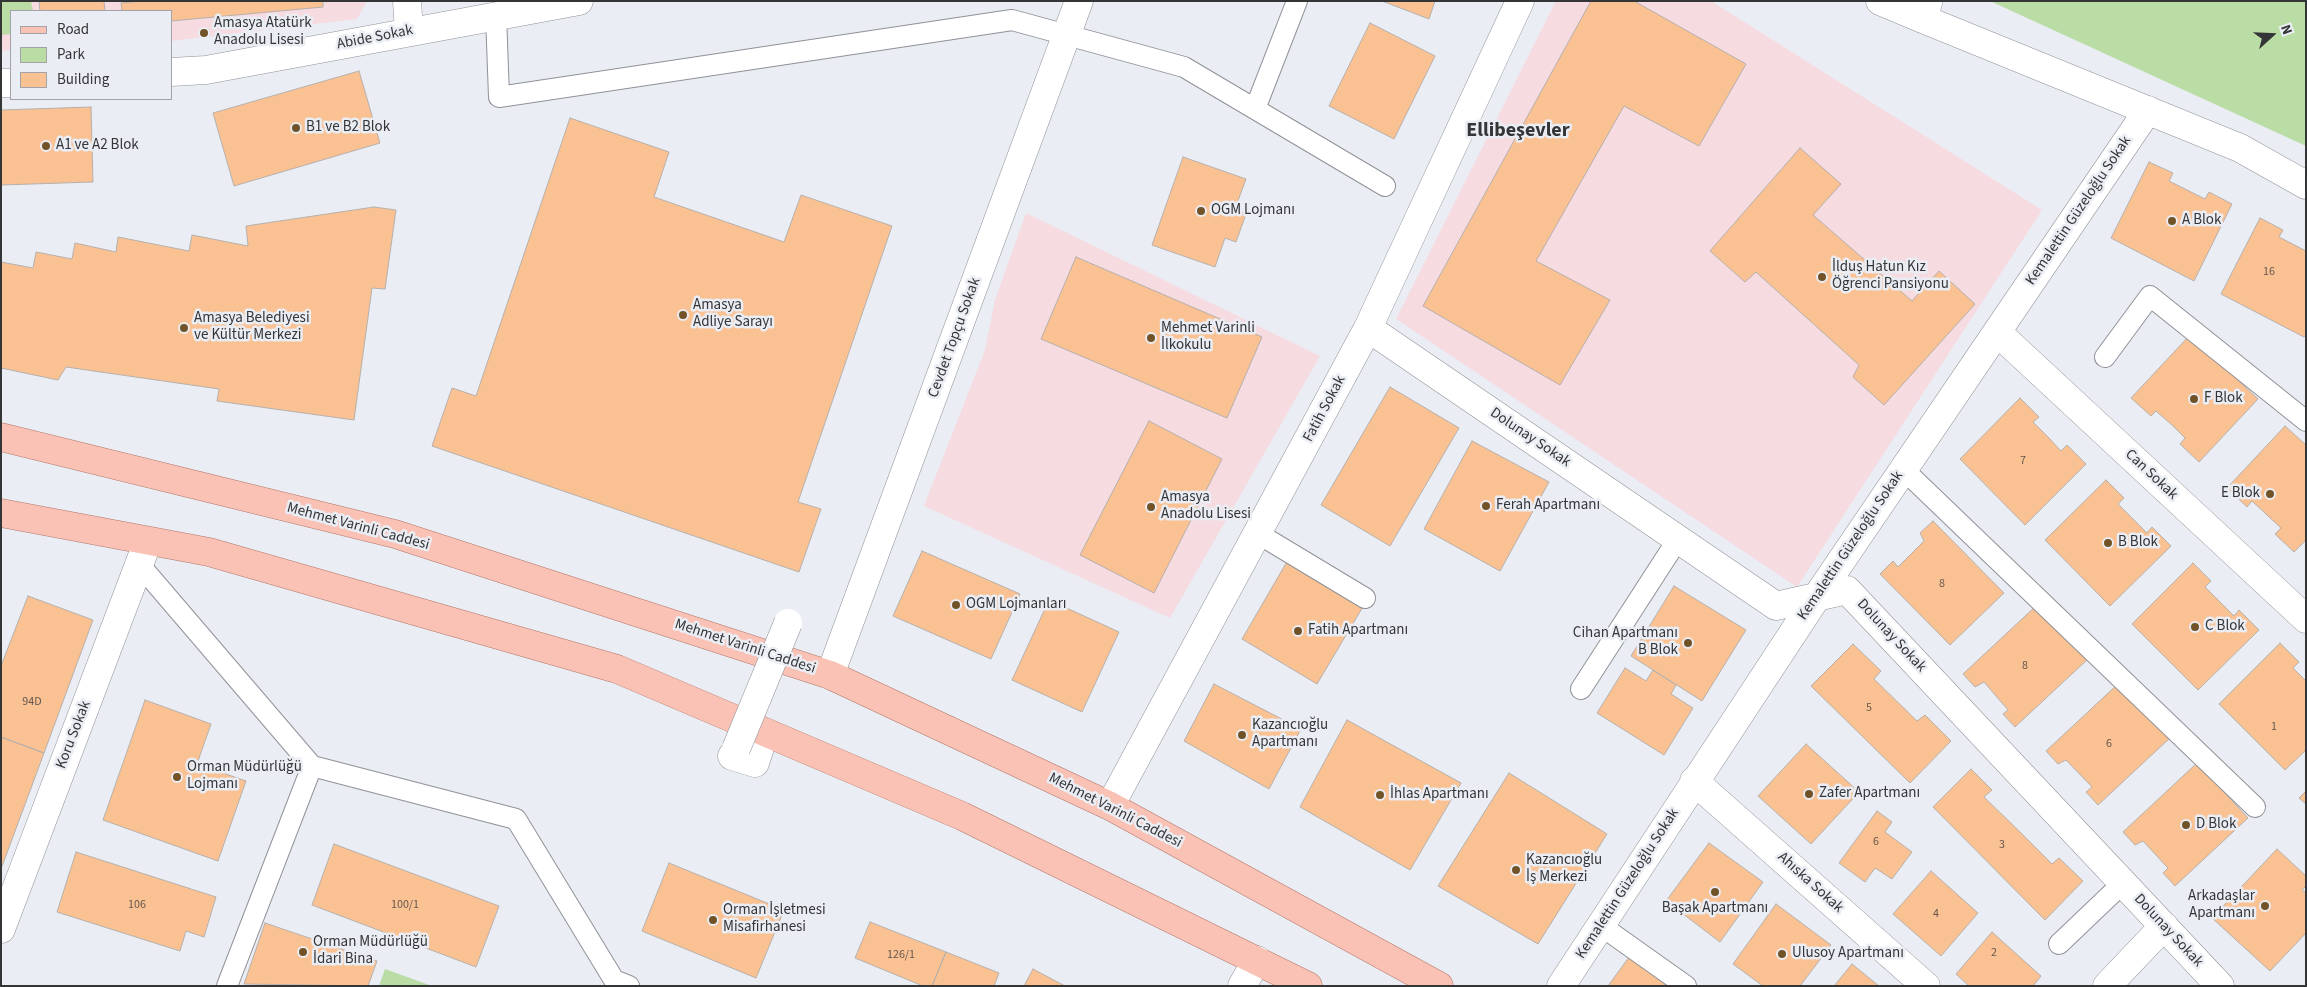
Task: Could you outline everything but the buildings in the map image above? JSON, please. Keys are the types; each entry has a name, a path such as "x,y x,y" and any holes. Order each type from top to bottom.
{"main road":[{"name":"Mehmet Varinli Caddesi","path":"1,437 395,534 830,675 1110,806 1439,986"},
{"path":"1,513 144,552 209,552 616,669 962,816 1308,986"}],"street":[{"path":"407,1 409,32"},
{"name":"Abide Sokak","path":"172,72 206,70 578,1"},
{"name":"Cevdet Topçu Sokak","path":"830,675 1080,1"},
{"name":"Fatih Sokak","path":"1110,806 1368,328 1520,1"},
{"path":"1880,1 1926,10 2148,110 2240,148 2306,185"},
{"name":"Kemalettin Güzeloğlu Sokak","path":"1561,986 1816,598 2148,110"},
{"name":"Dolunay Sokak","path":"1368,328 1776,606 1847,590 2220,986"},
{"name":"Can Sokak","path":"1997,332 2306,619"},
{"name":"Koru Sokak","path":"1,929 144,552"},
{"path":"765,732 755,763 734,753 788,623"},
{"name":"Ahıska Sokak","path":"1694,781 1926,986"},
{"path":"2107,986 2164,926"},
{"path":"1242,986 1257,960"}],"lane":[{"path":"1254,109 1297,1"},
{"path":"496,15 499,97 1012,20 1184,67 1385,186"},
{"path":"2105,357 2150,296 2306,421"},
{"path":"1903,469 2255,807"},
{"path":"1257,533 1365,598"},
{"path":"1581,688 1678,539"},
{"path":"144,552 312,766 516,819 614,980 628,986"},
{"path":"227,986 312,766"},
{"path":"2059,944 2123,883"},
{"path":"1600,925 1686,986"}],"shaded area":[{"name":"Amasya Atatürk Anadolu Lisesi","path":"1,1 367,1 357,19 172,41 172,10 10,10 10,50 1,51"},
{"path":"1556,1 1711,1 2042,210 1797,587 1396,319"},
{"path":"1026,213 1320,356 1170,618 924,506 985,350 995,300"}],"green space":[{"path":"1,1 31,1 33,10 10,10 10,34 1,35"},
{"path":"1990,1 2306,1 2306,146"},
{"path":"385,969 432,986 379,986"}],"place":[{"name":"Amasya Atatürk Anadolu Lisesi","path":"204,33"},
{"name":"B1 ve B2 Blok","path":"296,128"},
{"name":"A1 ve A2 Blok","path":"46,146"},
{"name":"OGM Lojmanı","path":"1201,211"},
{"name":"A Blok","path":"2172,221"},
{"name":"İlduş Hatun Kız Öğrenci Pansiyonu","path":"1822,277"},
{"name":"Amasya Adliye Sarayı","path":"683,315"},
{"name":"Amasya Belediyesi ve Kültür Merkezi","path":"184,328"},
{"name":"Mehmet Varinli İlkokulu","path":"1151,338"},
{"name":"F Blok","path":"2194,399"},
{"name":"E Blok","path":"2270,494"},
{"name":"Ferah Apartmanı","path":"1486,506"},
{"name":"Amasya Anadolu Lisesi","path":"1151,507"},
{"name":"B Blok","path":"2108,543"},
{"name":"OGM Lojmanları","path":"956,605"},
{"name":"C Blok","path":"2195,627"},
{"name":"Fatih Apartmanı","path":"1298,631"},
{"name":"Cihan Apartmanı B Blok","path":"1688,643"},
{"name":"Kazancıoğlu Apartmanı","path":"1242,735"},
{"name":"Orman Müdürlüğü Lojmanı","path":"177,777"},
{"name":"Zafer Apartmanı","path":"1809,794"},
{"name":"İhlas Apartmanı","path":"1380,795"},
{"name":"D Blok","path":"2186,825"},
{"name":"Kazancıoğlu İş Merkezi","path":"1516,870"},
{"name":"Başak Apartmanı","path":"1715,892"},
{"name":"Arkadaşlar Apartmanı","path":"2265,906"},
{"name":"Orman İşletmesi Misafirhanesi","path":"713,920"},
{"name":"Orman Müdürlüğü İdari Bina","path":"303,952"},
{"name":"Ulusoy Apartmanı","path":"1782,954"}],"district":[{"name":"Ellibeşevler","path":"1518,132"}]}
